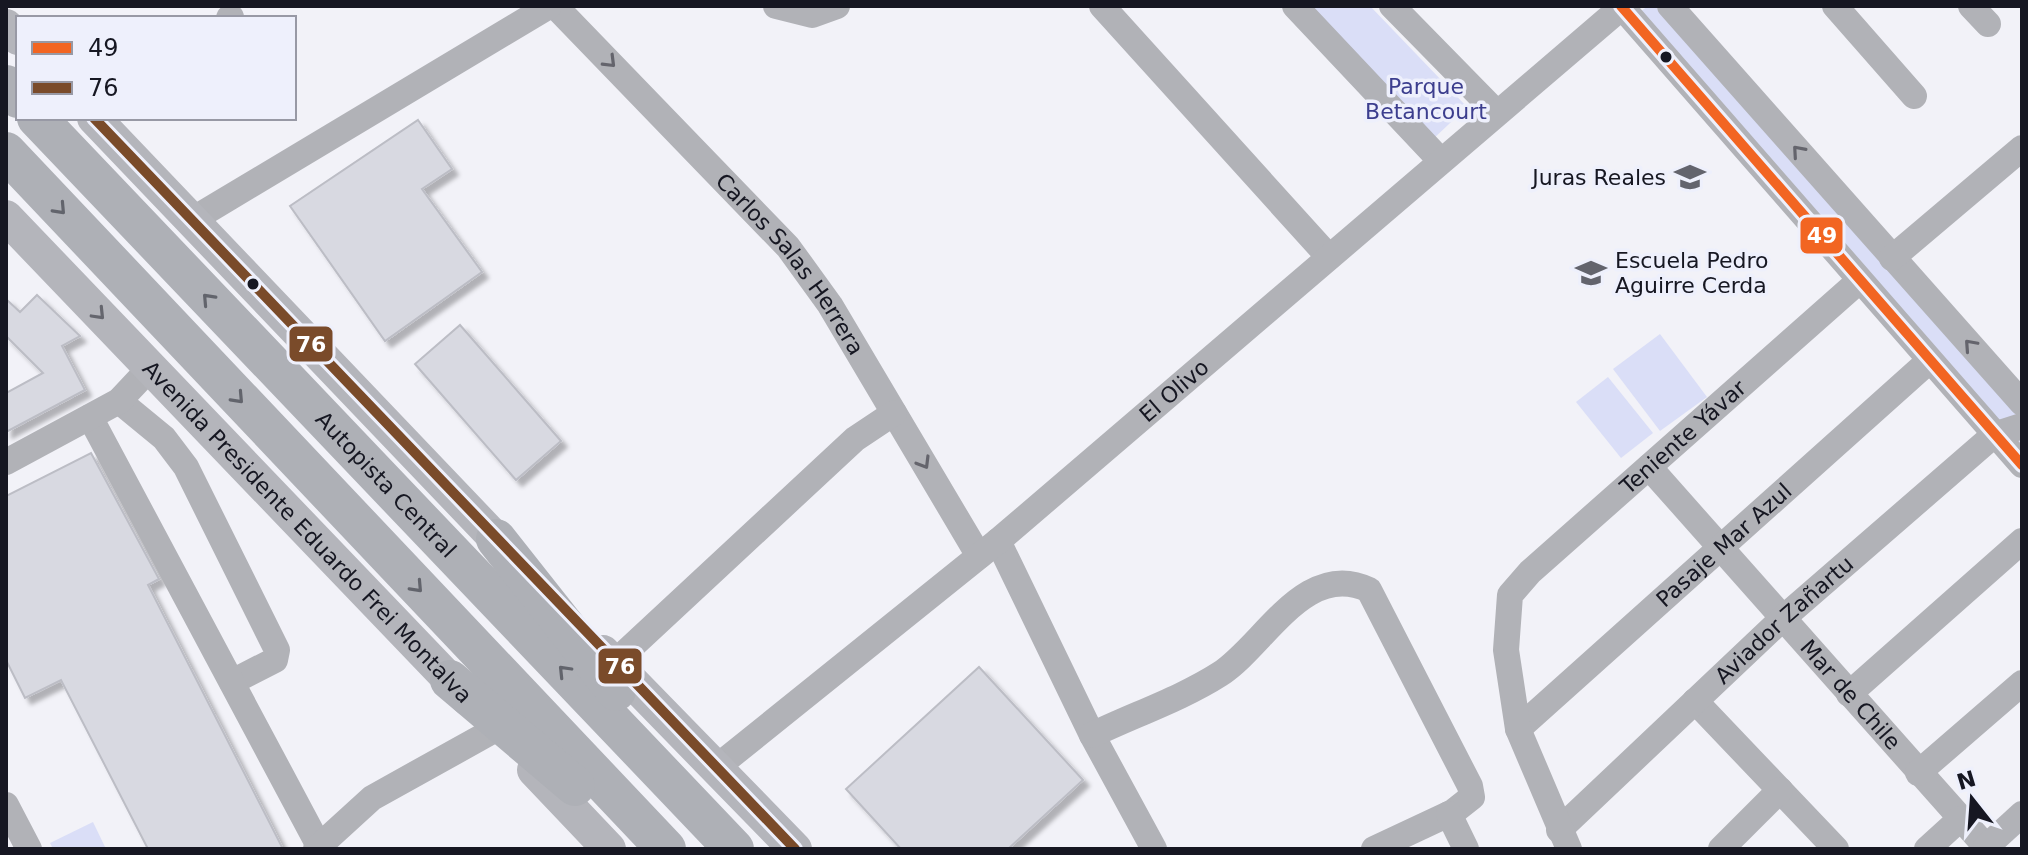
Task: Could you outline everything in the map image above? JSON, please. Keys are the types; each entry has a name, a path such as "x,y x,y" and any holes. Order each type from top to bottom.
{"highway":[{"name":"Autopista Central","path":"39,120 737,849"},
{"path":"6,152 666,849"},
{"path":"496,539 737,849"},
{"path":"450,680 650,849"}],"main road":[{"path":"96,120 795,849"},
{"name":"Avenida Presidente Eduardo Frei Montalva","path":"6,217 609,849"}],"street":[{"path":"192,220 549,6"},
{"name":"Carlos Salas Herrera","path":"555,6 775,231 830,305 894,413 988,548 1154,849"},
{"path":"776,6 812,15 837,6"},
{"path":"1102,6 1329,257"},
{"path":"1295,6 1441,161"},
{"path":"1392,6 1497,113"},
{"path":"1621,6 2022,465"},
{"name":"El Olivo","path":"717,767 988,548 1621,6"},
{"path":"1670,6 2022,403"},
{"path":"1835,6 1914,96"},
{"path":"1892,258 2022,148"},
{"name":"Teniente Yávar","path":"1518,729 1506,650 1510,595 1530,572 1859,281"},
{"name":"Pasaje Mar Azul","path":"1518,729 1929,361"},
{"path":"6,462 119,401 150,368"},
{"path":"119,401 164,438 186,467 277,650 275,660 232,682"},
{"path":"614,663 855,439 894,413"},
{"path":"90,417 317,848 372,798 496,729"},
{"name":"Aviador Zañartu","path":"1564,839 1695,701 1782,619 1994,435 2022,426"},
{"name":"Mar de Chile","path":"1649,467 1987,848"},
{"path":"1849,694 2022,541"},
{"path":"1092,735 1220,674 1257,640 1272,620 1302,598 1333,586 1355,583 1369,590 1470,786 1472,797 1468,803 1449,814 1374,849"},
{"path":"1918,773 2022,683"},
{"path":"1695,701 1836,849"},
{"path":"1518,729 1564,839"},
{"path":"1721,849 1780,790"},
{"path":"6,805 29,849"},
{"path":"1449,814 1466,849"},
{"path":"1987,848 2022,814"},
{"path":"1927,849 1960,819"}],"green space":[{"name":"Parque Betancourt","path":"1310,6 1370,6 1467,107 1432,140"},
{"path":"1648,6 1655,6 2022,418 2022,447 1637,14"},
{"path":"1660,334 1707,397 1660,431 1613,369"},
{"path":"1608,377 1653,433 1621,458 1576,402"},
{"path":"93,822 106,849 53,849 50,843"}],"building":[{"path":"418,120 452,169 422,189 482,272 385,341 290,206"},
{"path":"37,295 80,336 62,346 85,390 6,432 6,393 43,373 6,336 6,299 20,312"},
{"path":"460,325 561,441 516,480 415,364"},
{"path":"91,453 159,579 148,585 283,849 148,849 61,680 25,698 6,660 6,496"},
{"path":"979,667 1083,780 1008,849 901,849 846,789"}],"transit line":[{"name":"49","path":"1621,6 2022,465"},
{"name":"76","path":"96,120 795,849"}],"place":[{"name":"Juras Reales","path":"1690,177"},
{"name":"Escuela Pedro Aguirre Cerda","path":"1591,273"}]}
